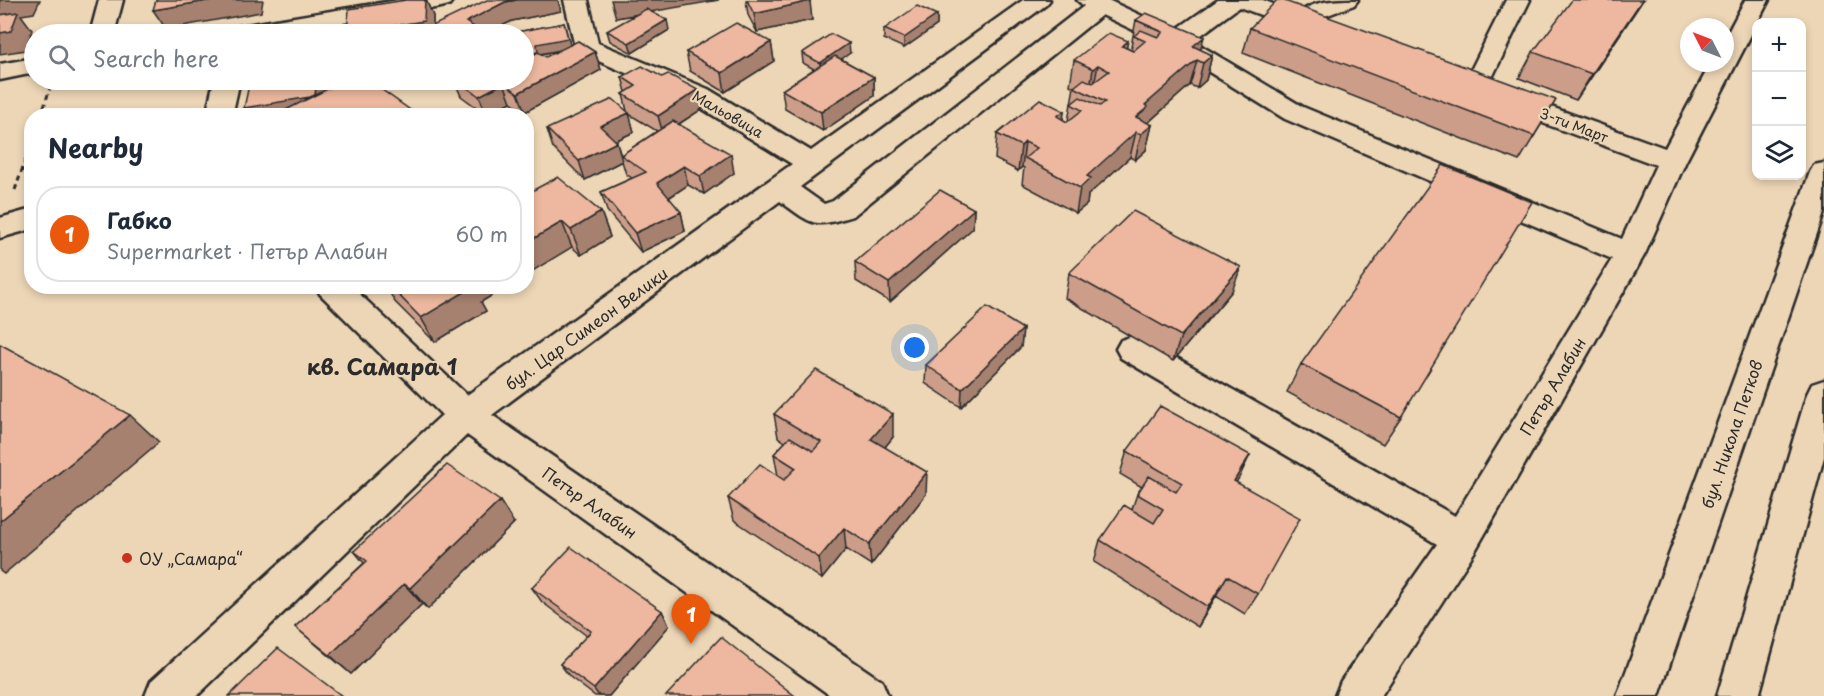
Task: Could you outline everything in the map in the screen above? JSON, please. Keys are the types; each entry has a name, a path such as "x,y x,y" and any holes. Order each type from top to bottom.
{"street":[{"path":"105,24 111,0"},
{"path":"296,24 441,0"},
{"name":"Мальовица","path":"576,0 587,47 699,95 812,164"},
{"name":"бул. Цар Симеон Велики","path":"166,696 465,416 1038,0"},
{"path":"1176,41 1234,0"},
{"path":"1241,0 1335,35"},
{"path":"1303,23 1312,13 1346,0"},
{"name":"3-ти Март","path":"1518,0 1464,84 1672,162"},
{"name":"Петър Алабин","path":"1734,43 1757,0"},
{"path":"780,187 819,215 843,209 1094,3 1176,41 1294,113 1630,254"},
{"path":"0,72 24,68"},
{"name":"Петър Алабин","path":"1356,696 1462,539 1630,254 1672,162 1719,72"},
{"path":"221,108 225,90"},
{"name":"бул. Никола Петков","path":"1638,696 1824,172"},
{"path":"1,228 24,221"},
{"name":"Петър Алабин","path":"339,294 465,416 867,696"},
{"path":"1133,349 1462,539"},
{"path":"1738,696 1824,394"}],"path":[{"path":"44,108 50,90"},
{"path":"1,228 24,164"}],"building":[{"path":"156,0 213,0 153,10"},
{"path":"406,0 425,0 424,21 405,24 348,24 349,9"},
{"path":"487,0 517,0 505,2 466,22 469,24 436,24"},
{"path":"747,0 809,0 810,1 754,14"},
{"path":"1277,0 1556,100 1534,136 1250,28"},
{"path":"1572,0 1642,0 1592,74 1533,52"},
{"path":"917,6 937,15 904,38 884,29"},
{"path":"646,9 667,20 629,43 607,31"},
{"path":"18,12 11,31 0,33 0,15"},
{"path":"1146,13 1204,37 1193,46 1212,55 1203,63 1197,60 1145,105 1148,107 1136,117 1152,125 1141,134 1136,132 1087,176 1091,178 1080,188 1025,158 1037,148 1025,142 1021,146 997,134 1040,99 1064,111 1057,116 1067,122 1082,110 1071,104 1080,97 1100,106 1105,102 1074,87 1084,79 1093,83 1109,71 1098,65 1093,69 1074,60 1109,33 1128,41 1122,46 1133,51 1145,41 1134,36 1141,30 1158,37 1163,32 1136,20"},
{"path":"564,23 568,38 537,44 538,52 534,53 534,29"},
{"path":"736,23 771,42 722,73 686,52"},
{"path":"831,34 849,43 820,63 802,53"},
{"path":"578,41 595,52 534,84 534,54 538,52 546,57"},
{"path":"835,56 874,77 821,112 782,90"},
{"path":"642,66 662,77 668,74 698,90 658,116 623,94 636,86 622,77"},
{"path":"248,90 316,90 315,95 310,97 244,108"},
{"path":"325,90 382,90 407,108 290,108"},
{"path":"470,90 491,90 479,96"},
{"path":"613,99 629,113 600,126 617,142 579,161 547,129"},
{"path":"673,121 731,154 700,176 684,166 657,183 681,212 635,233 601,192 646,172 621,155"},
{"path":"1443,165 1532,202 1401,417 1301,364"},
{"path":"558,177 601,212 571,230 562,222 534,238 534,190"},
{"path":"940,190 974,209 889,283 855,262"},
{"path":"1133,211 1241,267 1181,336 1069,273"},
{"path":"398,294 461,294 421,318"},
{"path":"987,307 1023,329 962,389 926,365"},
{"path":"0,344 130,415 0,521"},
{"path":"816,370 893,414 871,439 927,472 869,544 844,528 819,558 728,498 760,464 784,480 796,468 774,454 790,437 813,451 821,442 774,414"},
{"path":"1160,406 1250,455 1234,481 1300,518 1258,594 1227,576 1208,607 1100,540 1124,505 1154,523 1163,509 1137,494 1149,476 1176,492 1182,483 1127,451"},
{"path":"447,465 500,501 410,588 404,584 330,655 295,627 367,561 354,551"},
{"path":"571,547 662,611 594,689 560,664 591,631 532,588"},
{"path":"721,637 795,696 666,696"},
{"path":"278,648 342,696 229,696"}],"place":[{"name":"ОУ „Самара“","path":"127,558"},
{"name":"Габко","path":"691,644"}],"district":[{"name":"кв. Самара 1","path":"382,365"}]}
